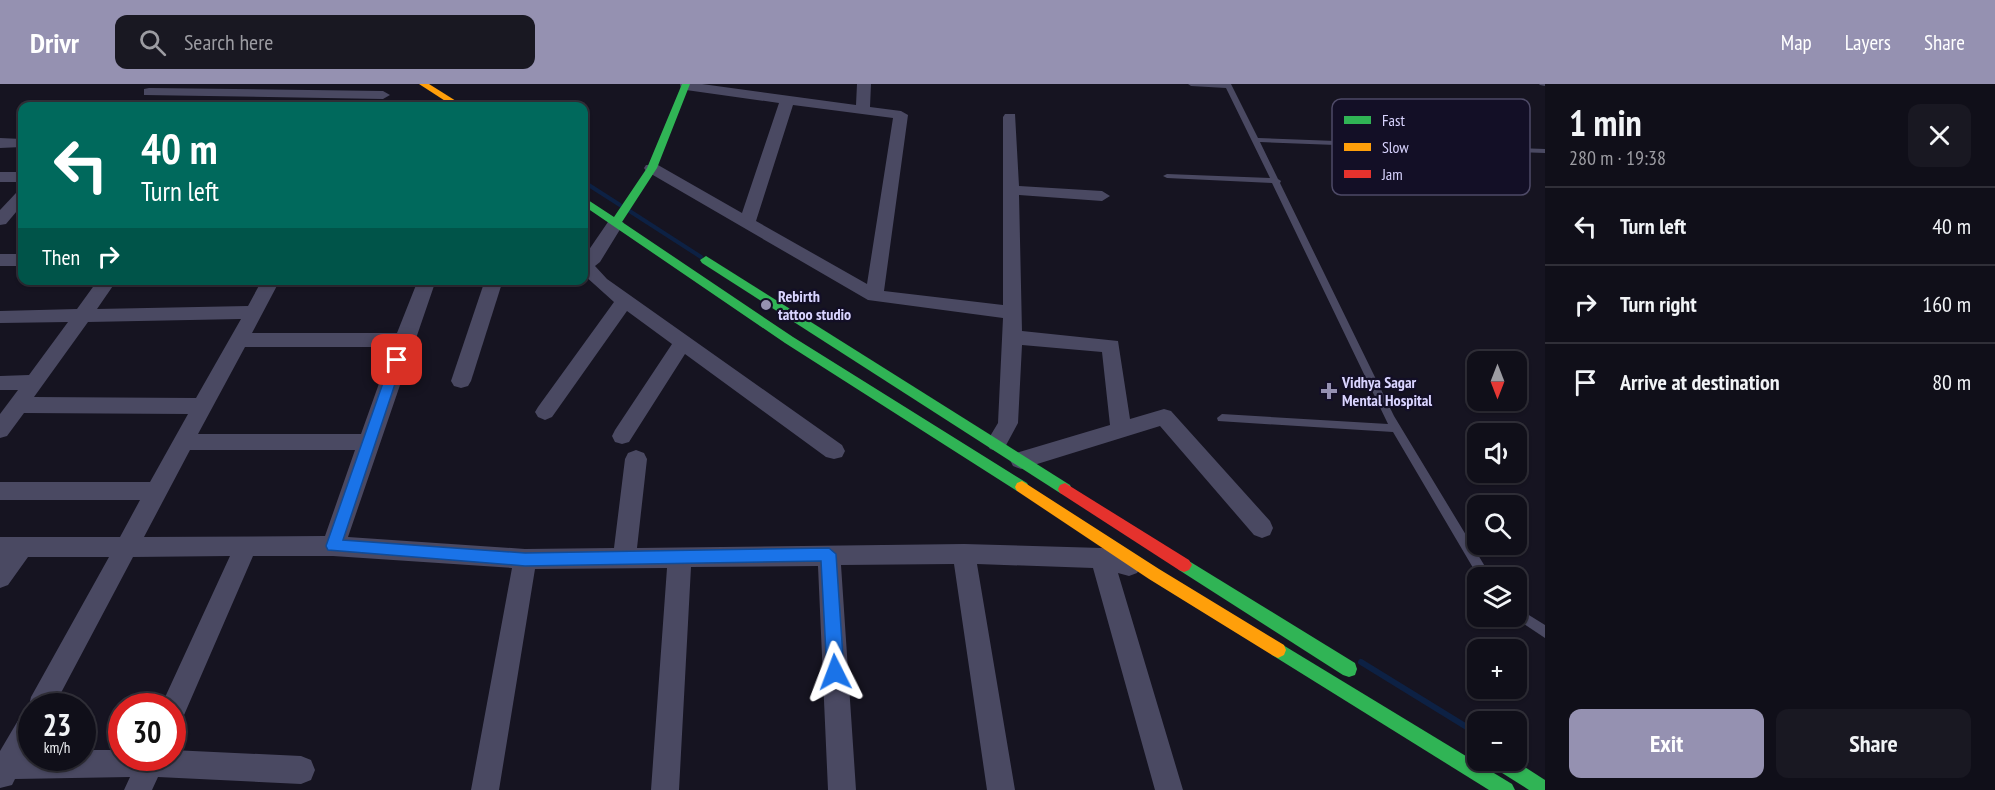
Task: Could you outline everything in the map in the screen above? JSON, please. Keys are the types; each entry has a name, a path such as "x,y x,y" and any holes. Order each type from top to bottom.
{"street":[{"path":"423,84 452,102"},
{"path":"863,108 864,84"},
{"path":"588,262 594,258 621,212 652,168 686,85 901,115 874,296"},
{"path":"149,92 248,93 379,101 400,86 428,102"},
{"path":"242,102 248,93"},
{"path":"747,223 787,100"},
{"path":"996,443 1008,423 1013,337 1010,117"},
{"path":"0,143 18,143"},
{"path":"652,168 874,296 1014,313"},
{"path":"0,177 18,177"},
{"path":"1012,190 1102,196"},
{"path":"10,216 18,203"},
{"path":"588,203 621,212 789,340 973,455 1154,574 1506,790"},
{"path":"692,252 996,443 1188,570 1358,675"},
{"path":"0,260 18,260"},
{"path":"588,269 601,283 834,451"},
{"path":"0,430 104,285"},
{"path":"47,693 129,546 268,285"},
{"path":"333,546 425,285"},
{"path":"461,381 492,285"},
{"path":"545,412 625,300"},
{"path":"0,317 254,312"},
{"path":"1013,337 1110,345 1121,430"},
{"path":"239,340 404,340"},
{"path":"622,436 683,342"},
{"path":"0,382 34,382"},
{"path":"18,405 203,406"},
{"path":"1021,460 1161,416 1168,418 1262,528"},
{"path":"184,442 369,442"},
{"path":"624,557 636,459"},
{"path":"0,491 157,491"},
{"path":"0,578 10,548 129,546 333,546 525,559 964,554 1102,558 1154,574"},
{"path":"181,693 246,546"},
{"path":"829,554 842,790"},
{"path":"964,554 1001,790"},
{"path":"665,790 680,556"},
{"path":"1102,558 1169,790"},
{"path":"485,790 525,559"},
{"path":"4,772 18,747"},
{"path":"186,762 302,770"},
{"path":"4,772 108,764"},
{"path":"138,790 147,771"},
{"path":"1515,771 1545,790"}],"lane":[{"path":"1191,84 1229,85 1396,428 1479,567"},
{"path":"1257,140 1332,143"},
{"path":"1530,150 1545,151"},
{"path":"1167,176 1277,182"},
{"path":"1222,418 1396,428"},
{"path":"1527,620 1545,632"}],"waterway":[{"path":"588,185 620,205"},
{"path":"628,210 701,257"},
{"path":"1361,662 1467,727"}],"traffic: fast":[{"path":"616,223 652,168 686,84"},
{"path":"588,205 789,340 1022,487"},
{"path":"706,260 1065,489"},
{"path":"1184,565 1349,669"},
{"path":"1278,650 1506,790"},
{"path":"1515,771 1545,790"}],"traffic: slow":[{"path":"423,84 452,102"},
{"path":"1022,487 1154,574 1278,650"}],"traffic: jam":[{"path":"1065,489 1184,565"}],"place":[{"name":"Rebirth tattoo studio","path":"766,305"},
{"name":"Vidhya Sagar Mental Hospital","path":"1329,391"}],"route":[{"path":"397,360 333,546 525,559 829,554 835,672"}]}
